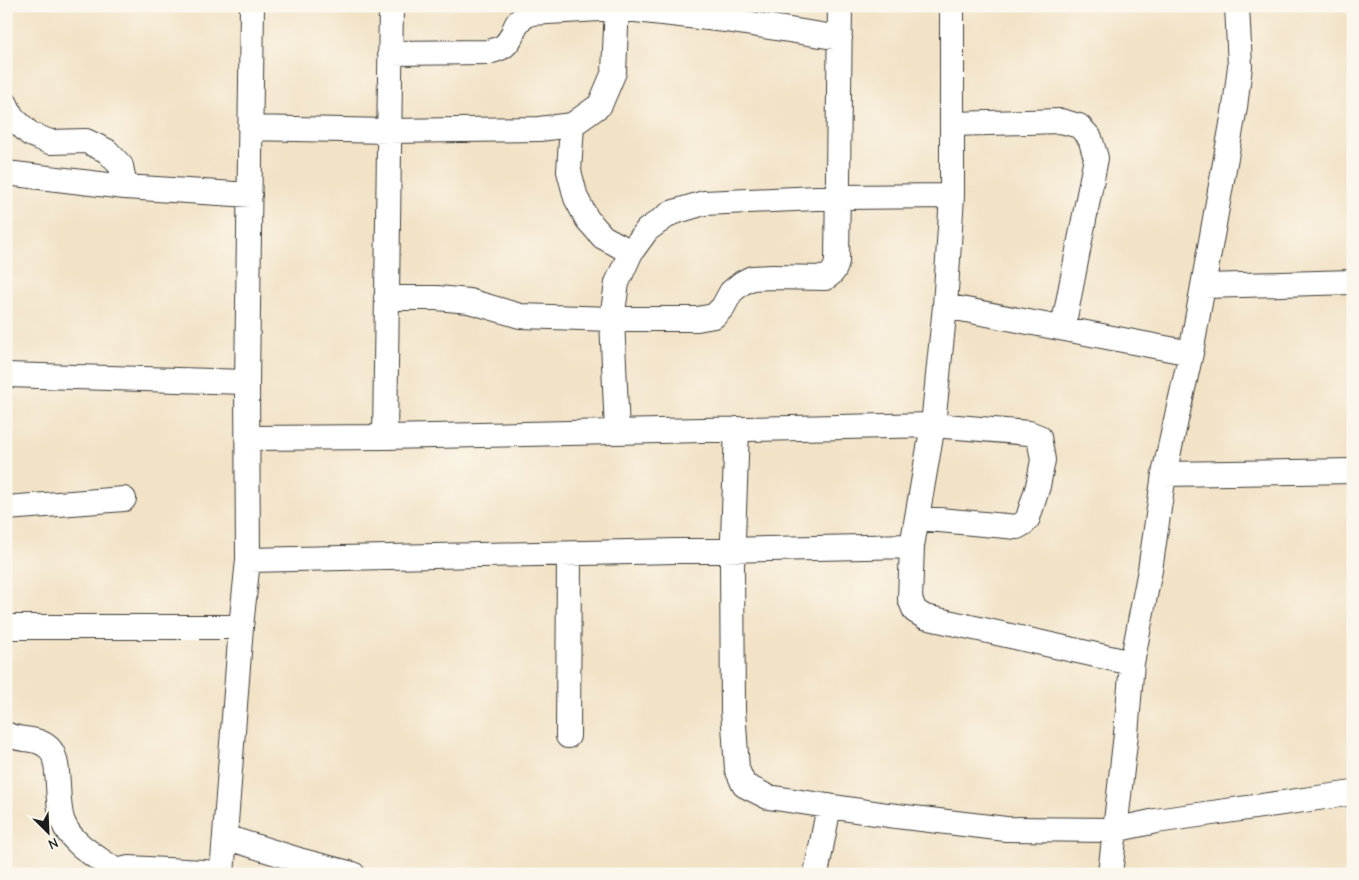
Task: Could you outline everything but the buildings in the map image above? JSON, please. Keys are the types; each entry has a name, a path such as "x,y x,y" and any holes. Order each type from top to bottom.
{"street":[{"path":"6,734 40,741 51,750 56,762 58,803 63,824 74,839 114,872 129,868 222,873 248,560 247,382 252,6"},
{"path":"384,437 391,6"},
{"path":"386,298 469,301 520,316 697,320 714,316 723,307 731,292 752,278 825,278 830,276 836,269 837,261 840,6"},
{"path":"952,6 952,196 946,306 933,425 912,546 910,599 915,610 925,617 1132,663"},
{"path":"1110,874 1132,663 1150,570 1164,474 1204,286 1235,107 1240,66 1237,6"},
{"path":"250,128 388,131 540,129 572,125 600,105 614,72 617,7"},
{"path":"390,52 489,52 503,47 511,38 516,24 522,17 531,13 617,7 726,20 840,38"},
{"path":"6,104 12,117 30,134 50,142 86,141 107,151 121,166 125,187"},
{"path":"953,124 1061,121 1079,126 1090,138 1096,158 1063,328"},
{"path":"572,125 569,171 576,198 587,219 603,237 631,252"},
{"path":"6,173 125,187 250,195"},
{"path":"617,432 612,319 617,283 631,252 647,230 671,213 704,203 839,197 952,196"},
{"path":"1204,286 1353,282"},
{"path":"946,306 1191,353"},
{"path":"6,375 247,382"},
{"path":"248,438 384,437 933,425 1028,433 1039,437 1043,460 1038,486 1028,518 1024,523 1017,526 917,518"},
{"path":"737,430 732,566 733,700 736,769 744,785 768,797 888,815 1006,829 1114,830 1156,821 1353,793"},
{"path":"1164,474 1353,471"},
{"path":"6,508 124,499"},
{"path":"248,560 569,555 912,546"},
{"path":"568,736 569,555"},
{"path":"6,627 241,627"},
{"path":"816,874 829,806"},
{"path":"225,837 353,874"}]}
